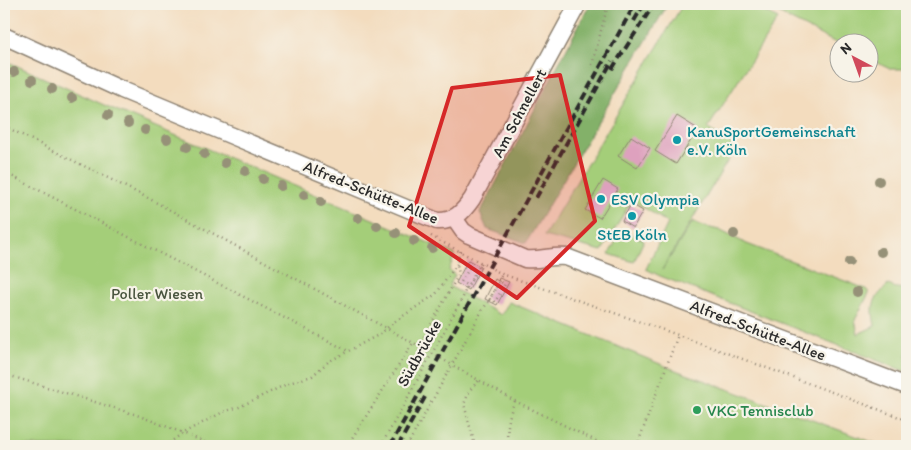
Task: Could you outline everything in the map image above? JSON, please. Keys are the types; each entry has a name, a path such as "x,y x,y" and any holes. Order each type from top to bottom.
{"street":[{"name":"Am Schnellert","path":"454,218 464,210 472,199 578,4"},
{"name":"Alfred-Schütte-Allee","path":"4,36 122,90 437,221 454,218 469,235 525,259 566,257 907,386"}],"path":[{"path":"592,65 608,4"},
{"path":"4,126 148,198 419,346 515,401 606,446"},
{"path":"4,172 348,351"},
{"path":"165,446 183,433 223,412 290,383 312,376 328,362 380,334 436,294 457,264 460,250 502,274 678,335 907,420"},
{"name":"Südbrücke","path":"380,446 464,297 466,288 477,270 470,267 461,282 468,286 482,262"},
{"path":"419,346 459,274 457,264"},
{"path":"407,446 489,301 499,281 505,284 495,302 490,300 502,274"},
{"path":"637,446 678,335"},
{"path":"347,446 413,343"},
{"path":"4,374 136,415 211,445 233,446"},
{"path":"474,446 464,404 470,390 479,380"},
{"path":"507,446 507,430 515,401"}],"highlighted area":[{"path":"560,75 595,221 517,298 409,226 452,88"}],"green space":[{"path":"590,4 668,4 526,243 487,229 480,213"},
{"path":"683,4 749,4 778,19 708,128 736,147 662,270 693,221 702,226 719,230 747,244 866,289 869,293 855,320 858,334 875,326 874,303 888,285 907,289 907,372 646,269 668,223 632,200 602,251 544,236"},
{"path":"763,4 907,4 907,69 890,69 878,63 878,32 828,32 828,39"},
{"name":"Poller Wiesen","path":"4,60 104,105 455,254 449,270 455,275 449,286 501,315 509,302 670,368 883,446 4,446"},
{"path":"622,230 644,240 634,262 609,254"}],"building":[{"name":"KanuSportGemeinschaft e.V. Köln","path":"677,116 698,129 676,164 655,151"},
{"name":"ESV Olympia","path":"631,136 650,148 637,168 618,156"},
{"name":"ESV Olympia","path":"603,180 618,189 600,218 585,210"},
{"name":"StEB Köln","path":"631,204 643,211 633,228 622,221"},
{"path":"468,260 481,267 469,290 456,283"},
{"path":"499,278 509,282 497,305 485,299 495,279 498,281"}],"railway":[{"path":"390,446 635,4"},
{"path":"634,21 644,4"},
{"path":"612,69 654,4"},
{"path":"536,198 612,61"},
{"path":"398,446 425,397"}],"place":[{"name":"KanuSportGemeinschaft e.V. Köln","path":"677,140"},
{"name":"ESV Olympia","path":"601,199"},
{"name":"StEB Köln","path":"632,216"},
{"name":"VKC Tennisclub","path":"697,410"}]}
